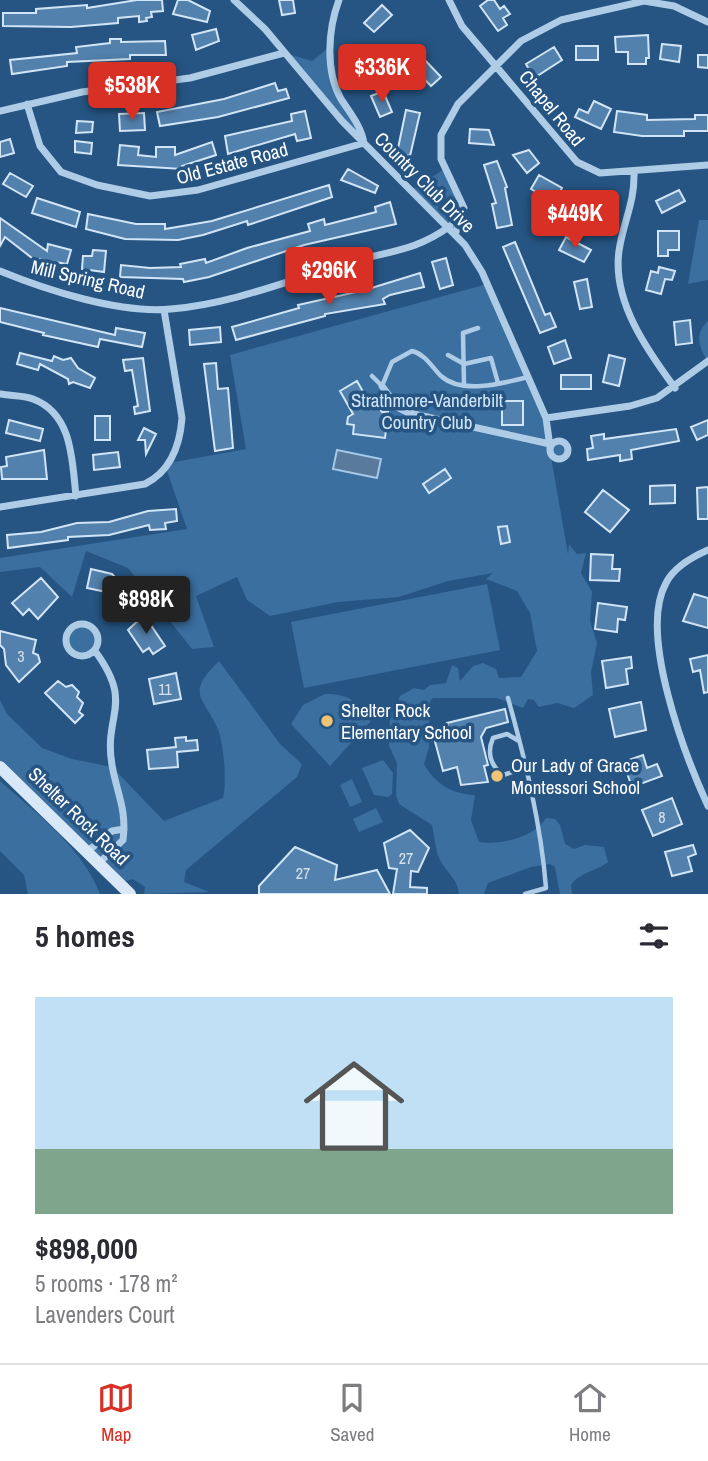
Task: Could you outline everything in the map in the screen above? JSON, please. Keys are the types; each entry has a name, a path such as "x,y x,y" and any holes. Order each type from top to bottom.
{"main road":[{"name":"Shelter Rock Road","path":"0,766 130,894"}],"street":[{"path":"339,0 333,23 330,63 339,95 359,126 364,143"},
{"name":"Chapel Road","path":"449,0 462,26 577,162 600,173 708,165"},
{"path":"453,229 464,208 441,159 441,135 458,104 496,65 534,32 582,13 628,2 658,1 708,20"},
{"name":"Country Club Drive","path":"239,2 364,143 453,229 482,272 546,418 550,446 409,413 397,407 382,386"},
{"path":"0,111 82,92 190,78 284,53"},
{"name":"Old Estate Road","path":"27,104 40,146 63,174 97,185 150,196 198,190 364,143"},
{"path":"634,172 632,209 620,248 619,270 637,332 675,388"},
{"name":"Mill Spring Road","path":"0,271 26,282 95,300 164,310 212,303 285,284 352,261 404,251 453,229"},
{"path":"0,507 145,484 162,472 174,455 181,436 182,418 164,310"},
{"path":"546,418 630,406 657,398 675,388 708,361"},
{"path":"0,394 34,399 57,415 70,445 76,496"},
{"path":"708,550 677,569 662,593 655,627 656,642 684,750 708,806"},
{"path":"95,651 80,657 71,653 66,638 71,628 81,624 91,626 98,635 95,651 108,669 117,698 110,753 124,808 123,840 99,863"},
{"path":"88,851 112,831 124,829"}],"lane":[{"path":"464,385 463,333 478,328"},
{"path":"372,376 382,386 392,362 412,351 422,355 443,378 464,385 510,382 528,377"},
{"path":"448,355 464,365 491,358 498,383"},
{"path":"508,698 520,741 544,859 546,888 525,894"},
{"path":"520,741 507,734 493,738 489,748 494,768 503,775 526,768"}],"green space":[{"path":"331,46 334,81 364,143 284,53 312,61"},
{"path":"443,170 463,207 456,230 413,189"},
{"path":"699,220 708,220 708,280 688,284"},
{"name":"Strathmore-Vanderbilt Country Club","path":"487,284 546,418 552,445 562,442 568,447 564,458 551,457 568,554 569,544 577,554 586,553 581,573 592,592 590,621 597,643 591,672 593,695 574,708 557,703 539,707 534,700 528,699 523,708 497,698 433,698 430,701 429,747 424,764 433,777 445,787 459,793 475,795 471,820 479,842 516,839 533,831 546,818 555,819 560,825 565,844 574,849 585,845 604,847 608,862 575,880 571,885 572,894 560,894 555,867 550,864 531,867 488,883 484,894 459,894 455,881 438,856 432,825 399,804 396,795 397,763 389,746 390,704 398,702 400,696 414,688 424,690 430,685 446,683 452,665 458,668 460,681 473,666 483,663 496,669 499,678 521,677 537,651 530,613 517,591 486,579 493,573 448,581 399,597 338,602 270,616 247,600 237,577 196,596 214,647 192,649 128,568 86,551 72,597 40,567 0,572 0,558 187,529 166,468 169,463 246,449 230,355"},
{"path":"708,321 708,362 699,336"},
{"path":"487,584 500,650 304,688 291,622"},
{"path":"82,624 94,628 98,640 94,652 82,656 70,652 66,640 70,628"},
{"path":"219,661 280,744 302,764 297,777 186,870 184,882 209,892 144,894 145,887 133,879 119,883 0,767 0,700 7,714 42,748 72,759 112,767 164,821 223,798 225,773 221,742 217,727 200,694 203,680"},
{"path":"325,694 340,695 352,700 371,721 330,766 291,724 303,705"},
{"path":"383,760 393,773 392,794 388,797 374,795 362,768"},
{"path":"352,779 362,802 350,807 340,785"},
{"path":"0,781 70,846 92,877 100,894 28,894 24,875 0,851"},
{"path":"376,808 383,822 359,832 353,819"}],"shaded area":[{"path":"337,450 381,459 377,478 333,469"}],"building":[{"path":"137,0 162,0 163,11 151,12 152,17 139,22 139,16 118,18 118,23 71,27 3,26 3,13 36,13 36,9 87,5 87,8"},
{"path":"178,0 188,0 210,11 207,22 173,14"},
{"path":"279,0 293,0 295,13 282,15"},
{"path":"488,0 494,0 500,9 504,6 510,14 503,18 507,25 498,31 480,6"},
{"path":"382,5 392,15 374,32 364,23"},
{"path":"216,29 219,41 196,50 192,35"},
{"path":"648,35 649,58 646,58 646,64 628,64 628,52 616,52 615,37"},
{"path":"110,39 121,39 121,42 165,41 166,55 130,55 130,59 67,62 67,66 12,74 10,60 77,53 76,47 110,43"},
{"path":"662,44 681,46 679,62 660,59"},
{"path":"359,46 373,46 373,75 359,75"},
{"path":"576,46 598,46 598,60 576,60"},
{"path":"554,47 562,60 534,78 526,64"},
{"path":"698,55 708,55 708,68 698,67"},
{"path":"422,57 441,77 431,86 413,67"},
{"path":"275,83 278,91 286,89 289,98 218,117 160,126 157,112 224,99"},
{"path":"383,91 392,112 380,117 371,96"},
{"path":"594,101 611,109 601,129 575,117 579,109 588,113"},
{"path":"406,110 420,113 410,156 397,153"},
{"path":"305,111 311,138 297,141 295,134 228,154 225,136 292,121 291,114"},
{"path":"617,111 647,115 647,120 695,119 695,115 708,115 708,131 684,131 684,136 642,136 614,132"},
{"path":"144,113 145,130 120,131 119,114"},
{"path":"77,121 93,122 92,132 76,133"},
{"path":"470,129 489,130 494,145 469,143"},
{"path":"10,139 14,153 0,157 0,142"},
{"path":"75,141 92,143 91,154 75,152"},
{"path":"212,142 216,155 182,166 182,169 118,165 120,145 139,147 138,155 156,157 156,147 175,147 175,155"},
{"path":"529,150 539,163 527,173 513,155"},
{"path":"497,161 507,187 505,188 512,225 497,228 492,204 496,203 484,165"},
{"path":"348,169 378,186 375,193 341,180"},
{"path":"10,173 33,186 26,197 3,184"},
{"path":"539,175 562,188 550,210 537,203 541,195 531,189"},
{"path":"329,185 332,197 248,225 247,221 178,240 125,239 86,229 88,214 136,224 165,224 165,229 212,221"},
{"path":"679,190 685,201 662,213 656,201"},
{"path":"579,194 608,204 600,226 586,221 589,213 574,207"},
{"path":"37,198 80,212 76,227 32,213"},
{"path":"390,202 396,224 304,245 209,277 184,282 183,279 120,277 121,265 181,267 180,264 205,259 206,263 247,248 310,231 308,224 324,219 325,225 376,212 375,207"},
{"path":"0,218 47,251 48,244 71,250 67,264 32,258 5,237 0,246"},
{"path":"658,231 679,231 679,250 668,250 668,256 658,256"},
{"path":"566,237 591,250 584,262 559,250"},
{"path":"515,242 545,315 550,313 556,327 540,333 503,247"},
{"path":"93,250 106,251 104,272 82,269 83,256 92,256"},
{"path":"446,258 453,285 440,289 432,262"},
{"path":"659,267 675,271 672,280 665,279 661,294 646,290 651,271 658,273"},
{"path":"420,273 424,287 390,295 383,299 385,304 325,314 236,340 232,327 299,308 298,305 365,290"},
{"path":"587,279 592,307 580,309 574,282"},
{"path":"0,308 115,335 116,328 145,333 142,347 100,339 98,347 43,335 44,333 0,322"},
{"path":"690,320 692,343 676,345 674,322"},
{"path":"220,327 221,342 190,345 189,330"},
{"path":"565,340 571,358 554,364 548,347"},
{"path":"20,353 52,361 54,356 63,360 71,358 78,368 95,378 90,388 73,382 69,384 68,379 40,364 38,370 17,364"},
{"path":"609,355 625,359 619,386 603,382"},
{"path":"143,358 150,411 135,414 134,407 138,406 132,370 125,371 123,360"},
{"path":"216,363 218,389 228,388 233,448 215,451 204,364"},
{"path":"561,375 591,375 591,389 561,389"},
{"path":"357,381 366,397 372,398 382,412 388,412 385,438 353,434 354,425 347,424 348,417 353,414 340,391"},
{"path":"502,401 523,401 523,425 502,425"},
{"path":"95,416 110,416 110,440 95,440"},
{"path":"9,420 43,429 40,441 6,433"},
{"path":"708,420 708,435 697,440 691,427"},
{"path":"144,428 156,434 146,454 145,440 138,440"},
{"path":"676,429 679,441 631,450 632,459 620,461 620,455 588,460 587,449 593,448 591,436 604,434 604,439"},
{"path":"44,450 47,479 2,479 1,467 7,466 6,457"},
{"path":"118,452 120,467 94,470 93,455"},
{"path":"445,469 451,478 429,493 423,484"},
{"path":"675,485 675,503 650,504 650,486"},
{"path":"708,487 708,519 698,519 697,488"},
{"path":"603,490 629,510 610,532 585,512"},
{"path":"176,509 177,521 165,523 166,529 150,530 149,525 109,535 68,537 68,540 8,548 7,535 41,532 77,523 109,522 148,511"},
{"path":"507,526 510,542 501,544 498,527"},
{"path":"591,554 613,555 612,569 620,569 619,581 590,580"},
{"path":"91,569 112,574 126,589 115,600 106,592 87,588"},
{"path":"41,578 58,597 38,619 29,609 23,615 12,603"},
{"path":"694,594 708,598 708,628 683,621"},
{"path":"598,603 627,607 625,620 618,619 617,632 595,629"},
{"path":"144,615 165,646 153,654 149,648 143,652 128,630"},
{"path":"0,631 36,640 33,653 38,655 40,662 19,682 6,665 4,649 0,645"},
{"path":"708,655 708,692 704,693 700,670 693,672 690,659"},
{"path":"631,657 632,668 626,669 628,684 606,688 602,661"},
{"path":"176,673 181,699 154,704 149,679"},
{"path":"58,681 66,687 72,685 79,692 77,697 83,703 79,712 83,715 75,723 45,693"},
{"path":"641,702 646,730 615,737 609,709"},
{"path":"505,709 508,722 486,728 481,737 488,765 484,766 488,782 461,785 457,767 443,771 434,738 437,737 436,731 449,728 447,723"},
{"path":"186,737 186,741 197,740 198,750 177,752 178,767 149,769 147,750 176,747 175,738"},
{"path":"643,755 647,768 657,764 662,776 632,787 623,762"},
{"path":"672,798 682,824 653,836 642,810"},
{"path":"410,830 429,848 418,872 411,871 410,887 427,888 427,894 393,894 397,869 389,868 384,843"},
{"path":"693,845 696,854 688,857 692,871 672,876 665,852"},
{"path":"295,847 337,865 335,880 377,870 390,894 259,894 259,886"}],"place":[{"name":"Shelter Rock Elementary School","path":"327,721"},
{"name":"Our Lady of Grace Montessori School","path":"497,776"}]}
